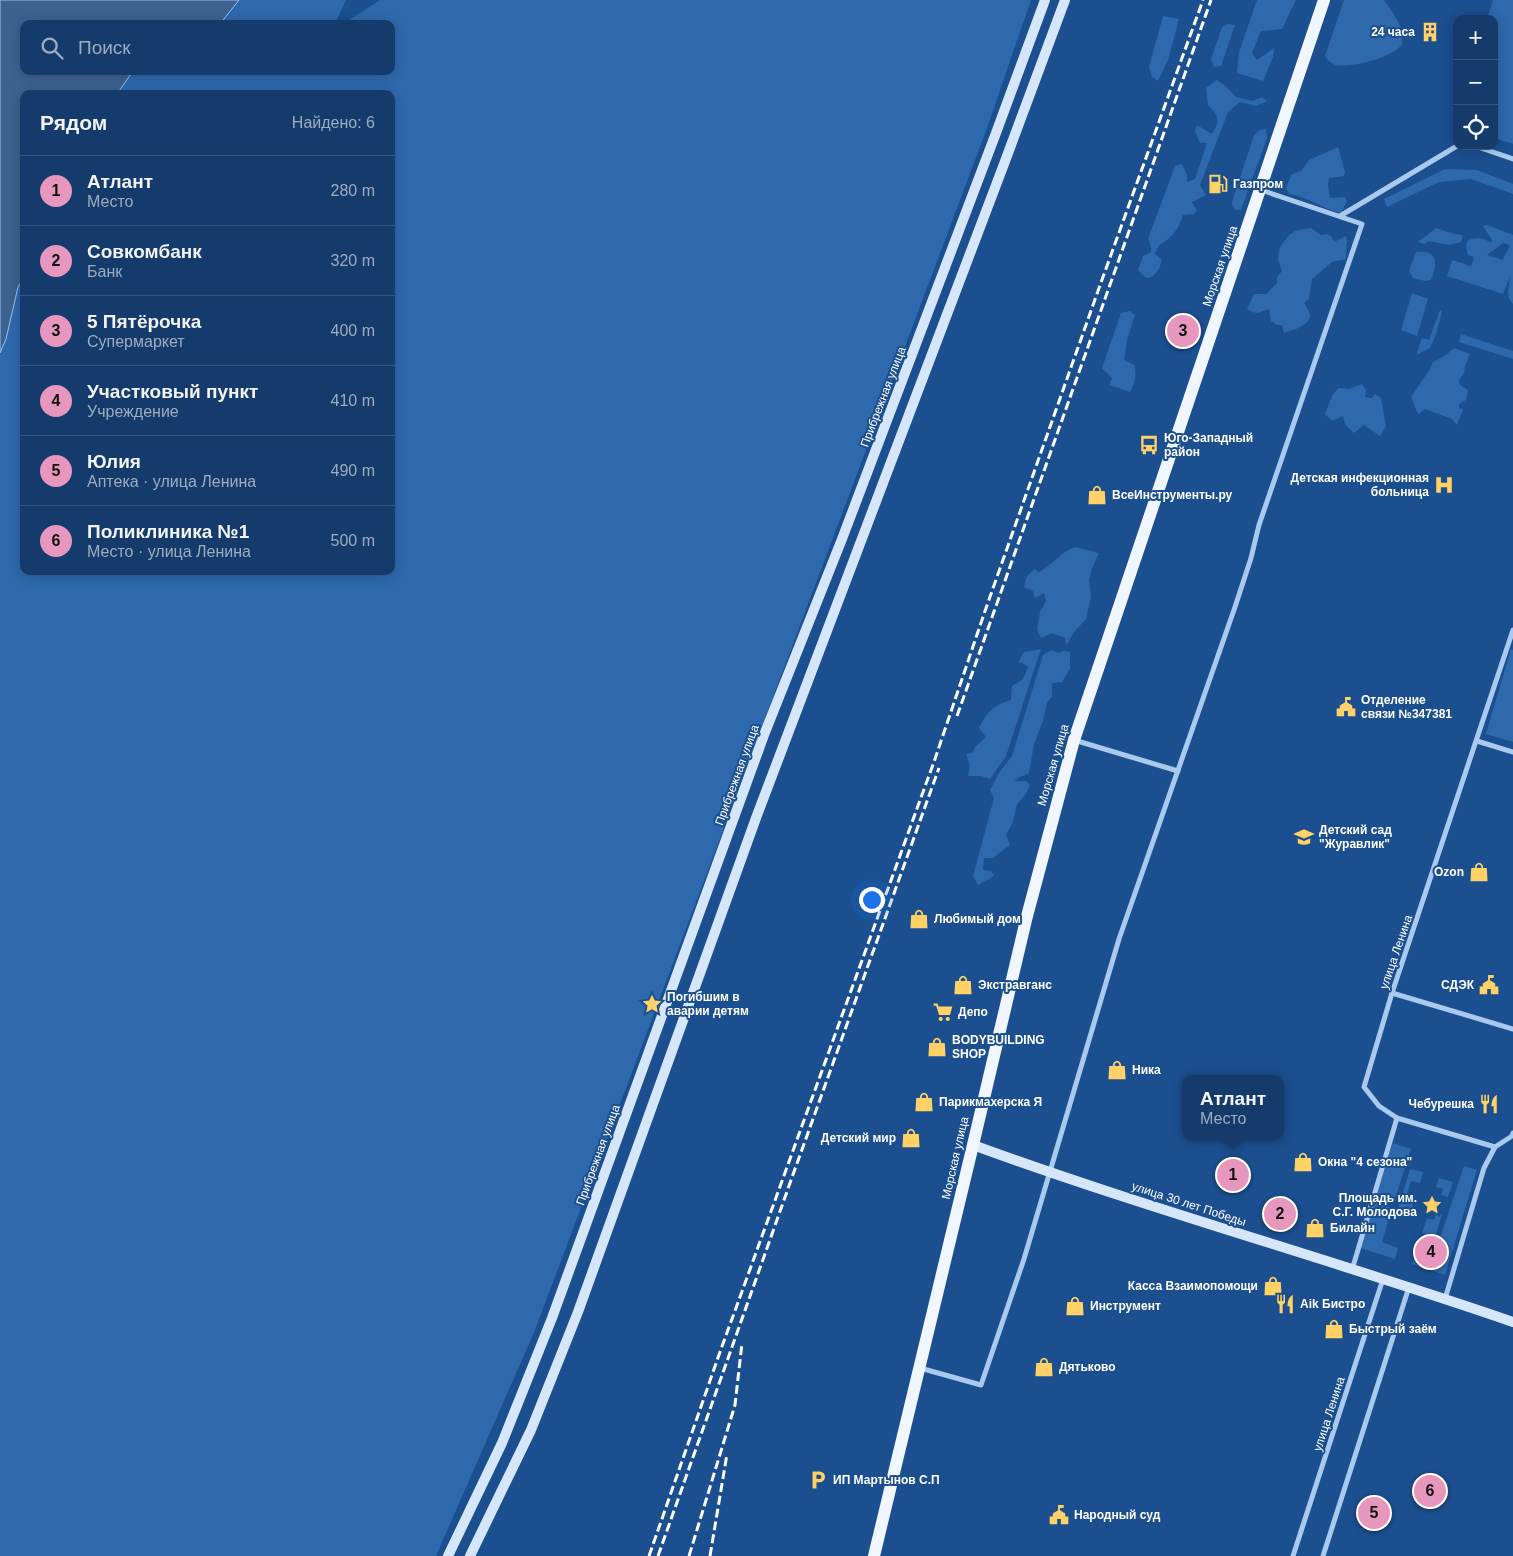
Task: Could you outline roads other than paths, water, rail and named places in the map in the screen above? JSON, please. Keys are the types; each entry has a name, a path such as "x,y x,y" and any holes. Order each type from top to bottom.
{"main road":[{"name":"Прибрежная улица","path":"448,1556 502,1443 552,1318 764,736 842,539 1045,0"},
{"path":"470,1556 531,1430 578,1312 756,818 1065,0"},
{"name":"Морская улица","path":"874,1556 1026,920 1074,740 1324,0"},
{"name":"улица 30 лет Победы","path":"973,1146 1049,1173 1409,1287 1513,1322"}],"street":[{"path":"1340,216 1453,148"},
{"path":"1487,150 1513,159"},
{"path":"918,1367 980,1385 1024,1259 1119,939 1251,558 1262,516 1362,224 1261,190"},
{"name":"улица Ленина","path":"1397,1118 1379,1106 1364,1087 1392,993 1513,630"},
{"path":"1074,740 1178,771"},
{"path":"1476,741 1513,752"},
{"path":"1392,993 1513,1029"},
{"path":"1352,1270 1397,1118 1495,1147"},
{"path":"1445,1299 1484,1168 1495,1147 1512,1136 1513,1133"},
{"name":"улица Ленина","path":"1293,1556 1383,1279"},
{"path":"1323,1556 1409,1287"}],"railway":[{"path":"649,1556 720,1352 935,759 1099,288 1203,0"},
{"path":"957,716 1211,0"},
{"path":"658,1556 939,768"},
{"path":"689,1556 735,1405 742,1343"},
{"path":"710,1556 727,1454"}],"place":[{"name":"24 часа","path":"1430,32"},
{"name":"Газпром","path":"1218,184"},
{"name":"5 Пятёрочка","path":"1183,331"},
{"name":"Юго-Западный район","path":"1149,445"},
{"name":"Детская инфекционная больница","path":"1444,485"},
{"name":"ВсеИнструменты.ру","path":"1097,495"},
{"name":"Отделение связи №347381","path":"1346,707"},
{"name":"Детский сад \"Журавлик\"","path":"1304,837"},
{"name":"Ozon","path":"1479,872"},
{"name":"Любимый дом","path":"919,919"},
{"name":"Экстравганс","path":"963,985"},
{"name":"СДЭК","path":"1489,985"},
{"name":"Погибшим в аварии детям","path":"652,1004"},
{"name":"Депо","path":"943,1012"},
{"name":"BODYBUILDING SHOP","path":"937,1047"},
{"name":"Ника","path":"1117,1070"},
{"name":"Парикмахерска Я","path":"924,1102"},
{"name":"Чебурешка","path":"1489,1104"},
{"name":"Детский мир","path":"911,1138"},
{"name":"Окна \"4 сезона\"","path":"1303,1162"},
{"name":"Атлант","path":"1233,1175"},
{"name":"Площадь им. С.Г. Молодова","path":"1432,1205"},
{"name":"Совкомбанк","path":"1280,1214"},
{"name":"Билайн","path":"1315,1228"},
{"name":"Участковый пункт","path":"1431,1252"},
{"name":"Касса Взаимопомощи","path":"1273,1286"},
{"name":"Aik Бистро","path":"1285,1304"},
{"name":"Инструмент","path":"1075,1306"},
{"name":"Быстрый заём","path":"1334,1329"},
{"name":"Дятьково","path":"1044,1367"},
{"name":"ИП Мартынов С.П","path":"818,1480"},
{"name":"Поликлиника №1","path":"1430,1491"},
{"name":"Юлия","path":"1374,1513"},
{"name":"Народный суд","path":"1059,1515"}]}
